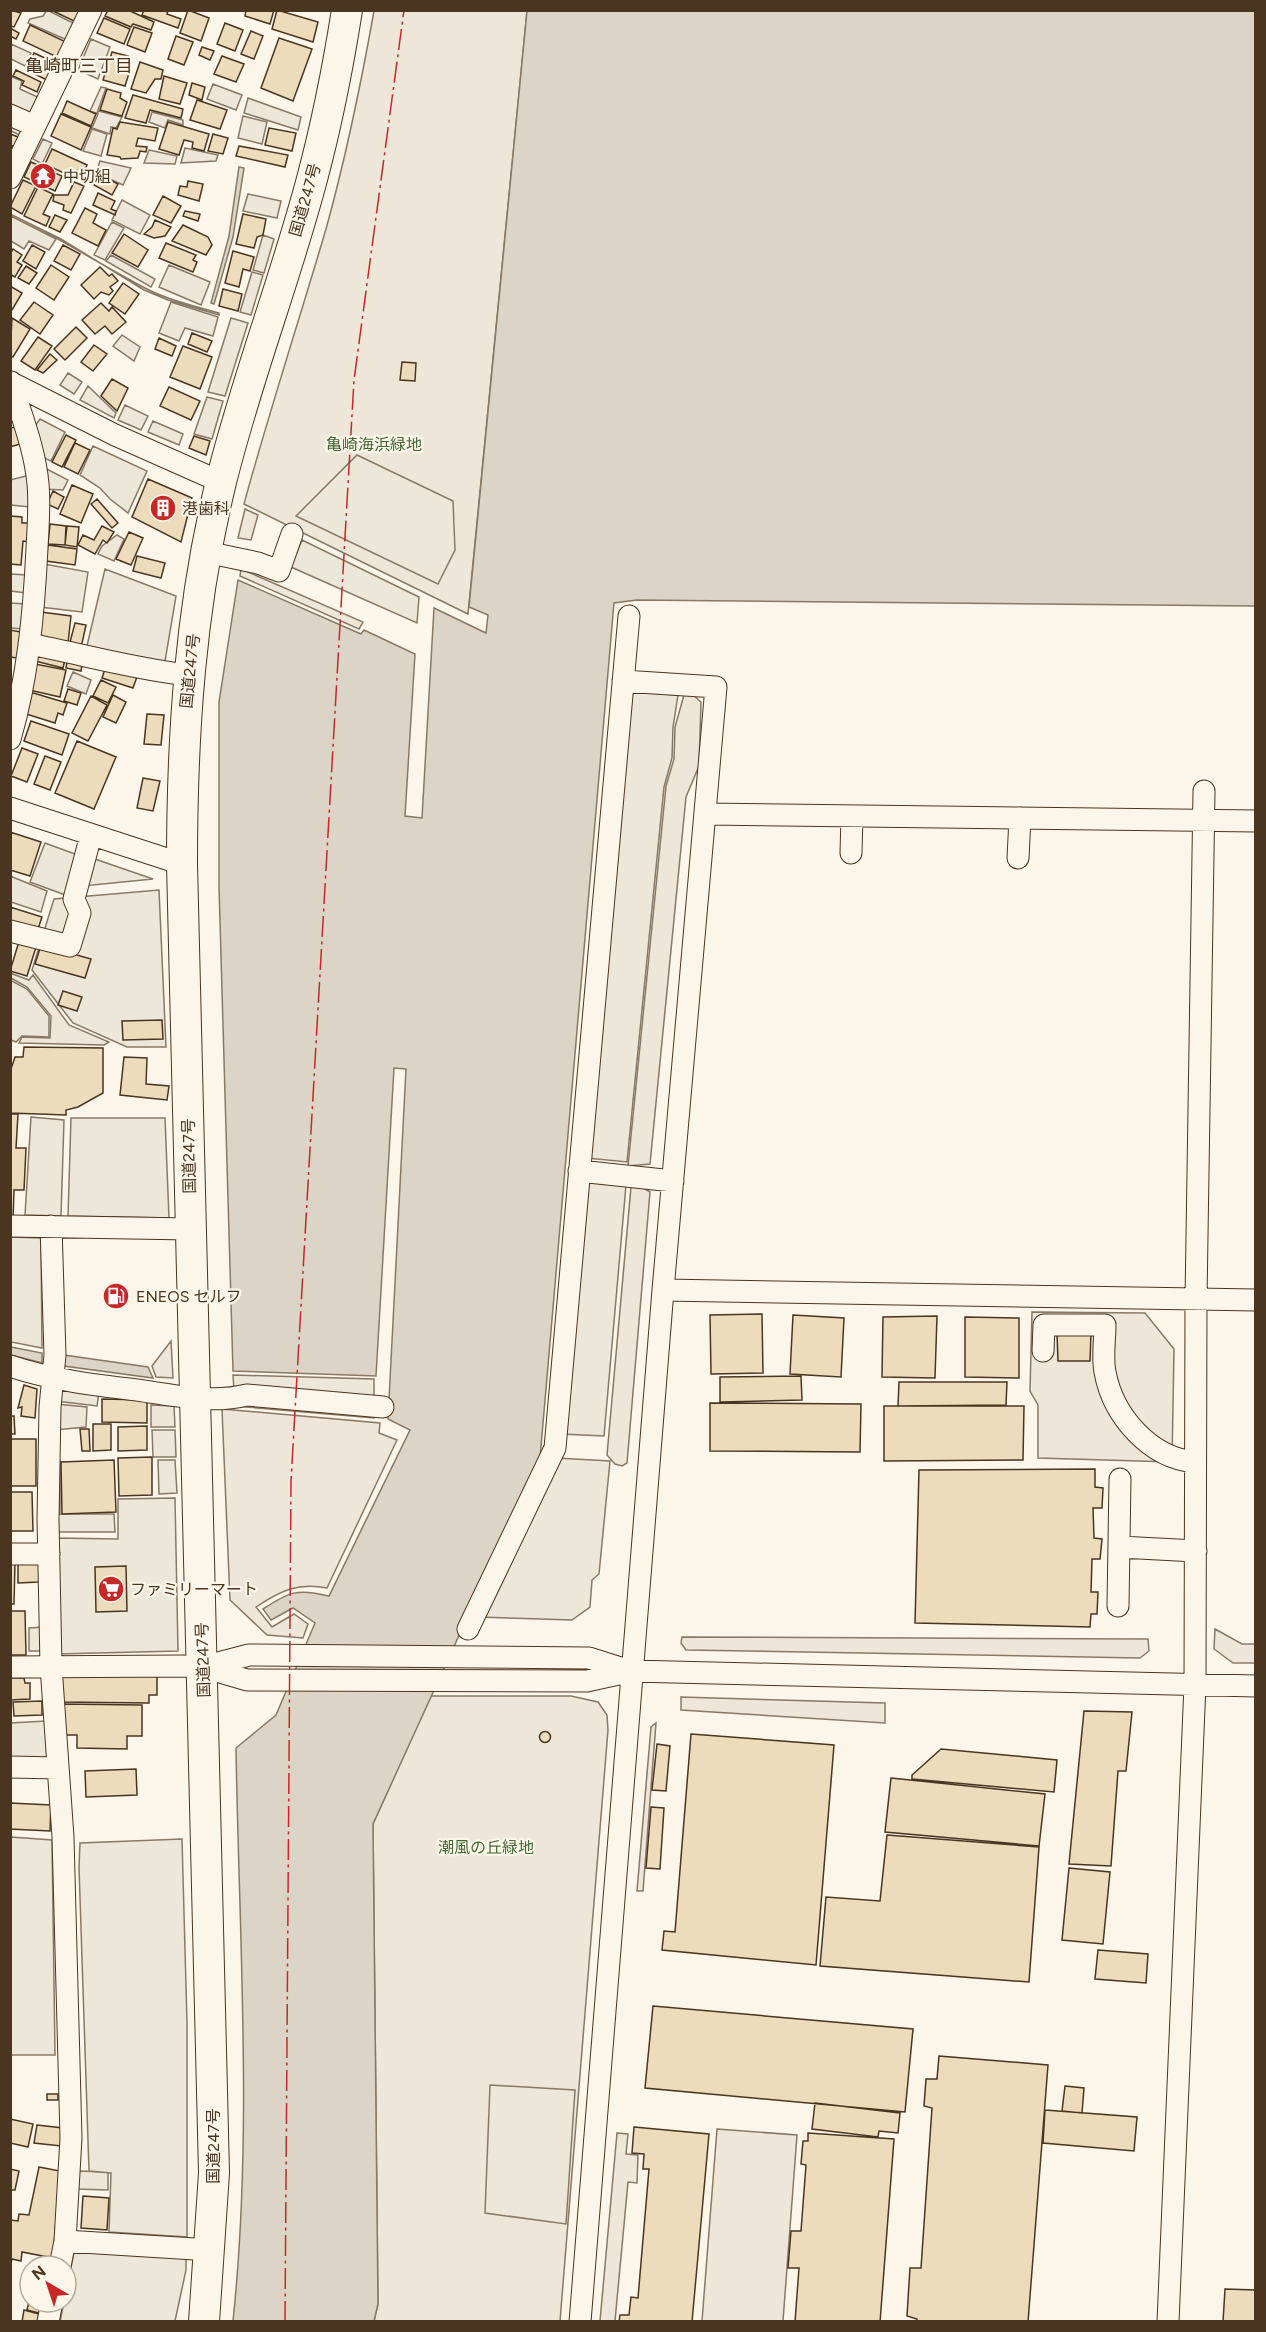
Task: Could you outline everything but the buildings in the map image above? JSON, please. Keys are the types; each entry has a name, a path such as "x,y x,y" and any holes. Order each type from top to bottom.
{"highway":[{"name":"国道247号","path":"204,2322 211,2250 214,2173 203,1667 190,1229 182,770 188,675 207,552 221,482 312,181 347,10"}],"street":[{"path":"10,178 91,10"},
{"path":"10,115 35,126"},
{"path":"11,382 115,435 221,482"},
{"path":"10,739 19,709 29,644 36,570 38,485 32,449 11,382"},
{"path":"207,552 258,563 279,572 292,534"},
{"path":"468,1629 555,1448 629,616"},
{"path":"29,644 114,661 139,670 188,675"},
{"path":"580,2322 663,1290 716,687 623,681"},
{"path":"1168,2322 1195,1685 1196,1300 1204,791"},
{"path":"10,808 182,864"},
{"path":"705,814 1256,821"},
{"path":"850,853 852,816"},
{"path":"1018,858 1020,818"},
{"path":"10,931 70,946 80,913 74,898 91,835"},
{"path":"579,1171 673,1181"},
{"path":"10,1226 190,1229"},
{"path":"51,1226 53,1369 49,1554 51,1666 63,1837 71,2138 62,2254"},
{"path":"663,1290 1256,1300"},
{"path":"1043,1351 1044,1325 1105,1325 1104,1370 1117,1408 1127,1422 1159,1451 1178,1460 1195,1462"},
{"path":"10,1366 53,1369 195,1398 227,1400 247,1395 383,1407"},
{"path":"1118,1606 1120,1479"},
{"path":"1120,1547 1196,1551"},
{"path":"10,1554 49,1554"},
{"path":"10,1667 203,1667 249,1655 262,1655 589,1658 632,1671"},
{"path":"203,1667 248,1680 587,1681 632,1671 1256,1686"},
{"path":"10,1767 58,1767"},
{"path":"65,2241 211,2250"}],"green space":[{"name":"亀崎海浜緑地","path":"374,11 527,11 468,614 244,504 333,202 353,120"},
{"path":"11,44 31,53 25,66 11,59"},
{"path":"101,87 106,88 97,113 99,111 122,117 116,128 111,127 110,134 92,128 98,114 90,111"},
{"path":"152,112 183,120 183,125 168,120 165,128 149,122"},
{"path":"92,129 107,134 101,156 83,151"},
{"path":"185,148 218,155 216,161 181,163"},
{"path":"149,150 177,156 175,164 144,163"},
{"path":"100,161 131,168 123,185 96,173"},
{"path":"248,194 281,201 277,218 243,211"},
{"path":"122,200 150,215 140,234 112,220"},
{"path":"111,255 155,279 151,287 106,261"},
{"path":"122,335 140,347 134,361 113,346"},
{"path":"68,373 82,382 74,394 60,385"},
{"path":"88,386 116,413 114,418 80,400"},
{"path":"125,405 148,416 141,430 118,420"},
{"path":"30,475 30,507 11,505 10,480"},
{"path":"245,509 258,515 251,540 238,538"},
{"path":"117,535 124,539 114,561 98,554 102,546"},
{"path":"73,672 91,680 86,694 67,686"},
{"path":"684,695 693,695 701,702 699,766 686,797 650,1164 628,1166 666,786 674,759 675,727"},
{"path":"10,973 29,980 33,975 69,1025 109,1042 104,1045 19,1043 22,1037 50,1038 51,1016 27,987 11,978"},
{"path":"640,1186 650,1192 627,1463 622,1466 615,1464 607,1455 631,1187"},
{"path":"1032,1312 1145,1313 1174,1349 1172,1462 1038,1458 1038,1405 1030,1391"},
{"path":"171,1341 173,1378 156,1377 152,1366"},
{"path":"56,1404 87,1407 86,1427 55,1430"},
{"path":"222,1409 380,1423 379,1433 397,1440 327,1588 307,1586 290,1589 256,1607 272,1627 294,1614 308,1624 303,1638 267,1635 230,1600"},
{"path":"43,1627 44,1651 29,1651 29,1628"},
{"path":"1215,1629 1242,1644 1255,1644 1255,1663 1233,1663 1214,1649"},
{"path":"682,1637 1148,1639 1149,1651 1140,1658 686,1650 681,1643"},
{"name":"潮風の丘緑地","path":"430,1696 571,1696 598,1702 607,1715 608,1730 560,2321 374,2321 378,2304 373,1824"},
{"path":"681,1697 885,1703 885,1723 681,1710"},
{"path":"656,1723 643,1891 637,1891 651,1727"},
{"path":"717,2129 797,2135 783,2321 702,2321"},
{"path":"617,2133 628,2134 626,2154 638,2155 637,2183 628,2182 615,2321 600,2321"},
{"path":"78,2171 108,2172 108,2190 76,2189"}],"shaded area":[{"path":"47,10 75,24 67,40 28,23 30,19 43,16"},
{"path":"527,11 1255,11 1255,606 637,600 614,603 540,1458 373,1824 378,2304 374,2321 233,2321 239,2250 244,2107 236,1748 276,1715 315,1623 293,1608 271,1620 263,1609 294,1593 309,1592 329,1596 410,1430 388,1419 406,1069 394,1068 376,1376 233,1371 219,887 219,702 238,580 361,634 364,630 415,654 405,816 422,818 434,608 486,633 488,615 469,607"},
{"path":"91,39 110,47 98,79 78,70"},
{"path":"10,76 22,81 20,89 40,98 22,136 11,131"},
{"path":"213,84 242,95 236,110 207,99"},
{"path":"248,98 301,117 298,130 244,113"},
{"path":"243,116 267,122 262,144 238,138"},
{"path":"43,139 52,143 42,164 33,159"},
{"path":"239,167 244,168 233,237 214,304 211,303 229,236"},
{"path":"11,216 56,239 49,250 29,241 24,249 11,241"},
{"path":"112,222 124,228 105,260 94,255"},
{"path":"28,223 61,239 101,264 61,241"},
{"path":"263,235 274,239 264,273 253,270"},
{"path":"101,264 154,292 219,313 219,315 168,300 144,290"},
{"path":"169,265 210,282 201,305 159,287"},
{"path":"252,272 263,275 251,315 240,312"},
{"path":"171,302 218,317 213,336 185,328 179,341 159,333"},
{"path":"231,318 248,323 225,396 208,392"},
{"path":"207,397 223,401 212,439 194,434"},
{"path":"40,419 65,432 51,461 40,456 33,429"},
{"path":"153,421 183,434 179,445 148,432"},
{"path":"93,446 147,471 128,513 100,488 80,475"},
{"path":"357,455 453,501 455,550 438,584 296,516"},
{"path":"39,465 68,480 63,490 43,489"},
{"path":"302,540 419,597 417,623 291,567"},
{"path":"44,564 88,572 82,612 40,607"},
{"path":"105,569 176,596 164,667 86,650"},
{"path":"241,569 363,622 359,629 240,576"},
{"path":"10,574 27,575 26,593 11,591"},
{"path":"10,603 25,604 23,629 11,628"},
{"path":"632,692 678,695 673,727 672,758 664,787 627,1162 587,1158"},
{"path":"45,843 83,857 68,896 30,882"},
{"path":"92,858 153,879 83,886"},
{"path":"10,876 47,891 41,912 11,902"},
{"path":"159,890 166,1047 127,1047 73,1023 32,970 54,899"},
{"path":"10,980 27,989 49,1016 49,1037 22,1036 16,1042 11,1040"},
{"path":"31,1117 64,1120 61,1216 25,1215"},
{"path":"71,1118 165,1118 169,1218 68,1216"},
{"path":"583,1182 626,1185 604,1436 561,1434"},
{"path":"11,1237 41,1238 42,1348 11,1342"},
{"path":"11,1347 42,1353 42,1363 11,1355"},
{"path":"64,1355 148,1367 153,1378 64,1366"},
{"path":"233,1375 374,1379 374,1418 235,1406"},
{"path":"58,1386 99,1392 97,1406 56,1401"},
{"path":"151,1405 174,1406 175,1427 151,1427"},
{"path":"152,1430 175,1430 176,1457 153,1457"},
{"path":"556,1458 610,1461 599,1574 592,1580 590,1607 572,1620 479,1617"},
{"path":"158,1460 175,1460 177,1493 159,1494"},
{"path":"53,1461 60,1461 60,1514 114,1514 115,1532 54,1532"},
{"path":"175,1498 178,1651 57,1654 55,1538 118,1539 118,1499"},
{"path":"46,1721 49,1757 11,1761 10,1723"},
{"path":"11,1837 52,1840 55,2055 11,2055"},
{"path":"182,1839 187,2023 187,2237 109,2232 111,2173 89,2171 80,1843"},
{"path":"490,2085 575,2090 566,2224 485,2213"},
{"path":"75,2247 186,2255 186,2270 175,2321 60,2322 62,2314 78,2314 78,2254 74,2254"}],"power":[{"path":"285,2322 291,1481 354,380 404,10"}],"place":[{"name":"中切組","path":"43,176"},
{"name":"港歯科","path":"163,508"},
{"name":"ENEOS セルフ","path":"116,1296"},
{"name":"ファミリーマート","path":"111,1589"}],"district":[{"name":"亀崎町三丁目","path":"79,66"}]}
